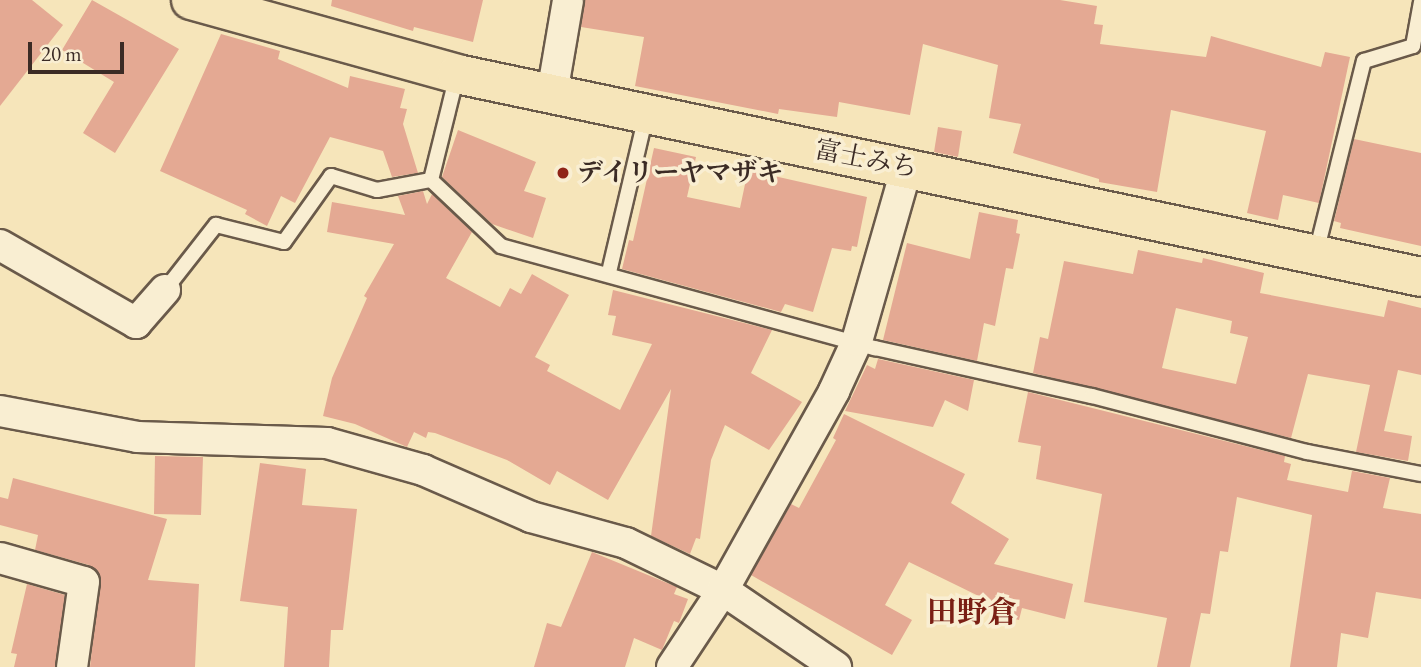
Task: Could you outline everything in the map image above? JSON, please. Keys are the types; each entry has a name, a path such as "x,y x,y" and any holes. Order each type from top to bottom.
{"highway":[{"name":"富士みち","path":"191,0 457,74 1421,276"}],"street":[{"path":"552,94 568,0"},
{"path":"671,667 723,590 810,439 857,341 907,167"},
{"path":"0,245 136,323 164,290"},
{"path":"0,411 137,437 327,443 423,470 531,517 626,543 723,590 836,667"},
{"path":"0,558 84,582 72,667"}],"lane":[{"path":"1316,254 1364,61 1412,46 1421,2"},
{"path":"430,180 457,74"},
{"path":"609,272 646,114"},
{"path":"164,290 216,225 284,242 331,176 377,190 430,180"},
{"path":"430,180 501,246 609,272 857,341 1307,452 1421,474"}],"building":[{"path":"0,0 32,0 63,25 0,106"},
{"path":"92,0 179,49 115,153 83,133 114,82 62,50"},
{"path":"332,0 483,0 473,42 414,27 413,31 331,6"},
{"path":"585,0 1060,0 1097,6 1094,24 1103,25 1100,44 1206,57 1211,36 1321,67 1325,52 1350,57 1319,203 1283,195 1278,220 1247,213 1266,131 1171,110 1157,192 1099,182 1099,179 1013,153 1021,124 989,118 998,65 923,44 910,115 839,102 837,117 779,109 778,114 635,86 644,37 581,27"},
{"path":"221,34 280,51 278,59 348,88 350,76 405,89 400,108 407,109 403,124 418,173 392,177 383,151 330,137 295,203 281,196 267,226 245,214 247,210 160,171"},
{"path":"938,127 962,131 958,157 934,152"},
{"path":"458,130 536,162 524,191 546,198 533,238 492,224 442,177"},
{"path":"1354,139 1421,153 1421,246 1340,228 1341,223 1334,221"},
{"path":"654,148 696,157 687,197 740,208 748,170 867,197 857,247 852,246 851,251 832,248 813,312 785,304 781,312 622,269 629,240 633,241"},
{"path":"423,191 427,204 432,194 472,232 446,278 500,307 510,288 521,294 532,274 569,295 535,357 550,365 547,371 620,410 652,344 612,335 616,316 608,315 613,290 772,330 751,373 802,402 769,450 725,425 711,460 700,539 696,538 690,554 651,536 671,389 608,500 557,471 550,485 507,460 435,433 428,432 426,438 414,432 407,447 355,424 323,416 332,378 367,298 364,296 394,244 327,232 332,202 405,215 398,196"},
{"path":"979,212 1018,220 1016,233 1020,234 1013,269 1006,268 995,326 984,323 977,361 883,340 907,243 970,259"},
{"path":"1138,250 1202,263 1203,258 1264,273 1260,293 1384,317 1388,300 1421,308 1421,375 1398,370 1384,431 1412,436 1408,461 1356,452 1370,385 1308,374 1291,438 1033,373 1040,337 1048,339 1064,261 1133,274","holes":["1176,308 1232,321 1230,333 1248,337 1236,384 1162,368"]},
{"path":"878,359 974,380 968,411 945,400 933,427 845,411 867,365 875,369"},
{"path":"1028,392 1285,456 1284,462 1291,464 1287,480 1348,492 1352,471 1390,478 1383,508 1421,514 1421,599 1376,592 1368,638 1341,633 1337,667 1290,667 1312,515 1237,497 1228,552 1220,551 1210,614 1201,613 1190,667 1157,667 1167,618 1084,602 1102,494 1036,479 1041,446 1018,442"},
{"path":"844,414 965,474 951,503 1009,539 994,564 1073,584 1065,619 1022,608 1019,620 990,612 993,603 909,562 885,605 912,620 892,655 751,575 791,504 799,508 836,440 833,438"},
{"path":"155,456 203,457 201,515 154,514"},
{"path":"260,463 306,469 302,505 357,509 343,630 331,630 329,667 284,667 288,607 240,601"},
{"path":"13,478 167,519 148,580 199,584 195,667 90,667 100,576 89,565 35,550 38,535 0,525 0,497 8,499"},
{"path":"592,552 677,587 674,594 688,599 679,623 674,621 662,650 634,638 625,667 534,667 547,623 561,627"},
{"path":"27,584 65,595 55,667 14,667 17,654 11,653"}],"place":[{"name":"デイリーヤマザキ","path":"563,173"}],"district":[{"name":"田野倉","path":"972,612"}]}
